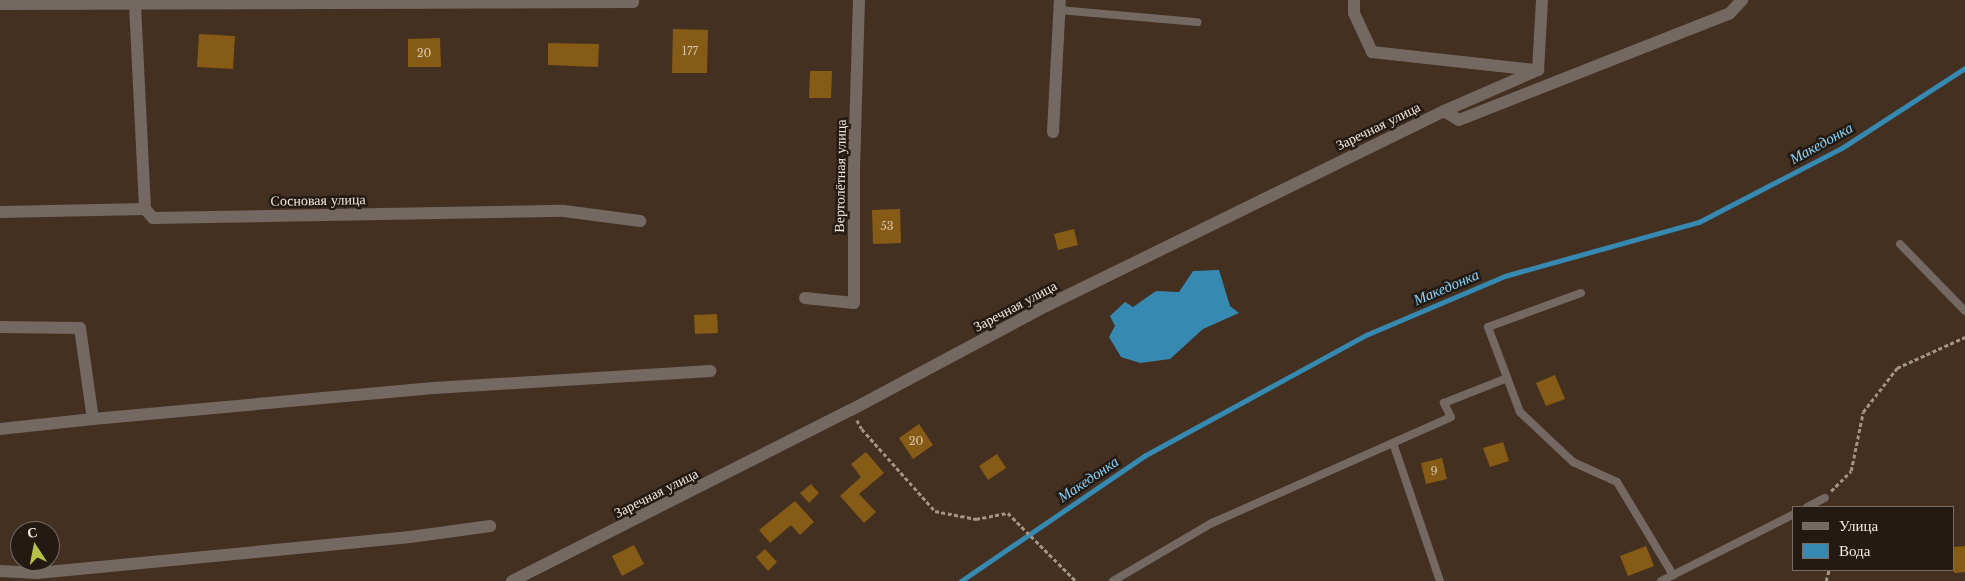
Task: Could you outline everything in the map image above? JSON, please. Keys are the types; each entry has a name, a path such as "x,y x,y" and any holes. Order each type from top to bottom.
{"street":[{"name":"Вертолётная улица","path":"805,298 854,302 854,168 859,0"},
{"path":"1354,0 1354,13 1372,52 1538,70 1542,0"},
{"path":"1444,110 1459,120 1730,14 1742,0"},
{"path":"0,4 633,1"},
{"path":"135,4 145,209"},
{"path":"1053,132 1060,5"},
{"name":"Заречная улица","path":"512,581 851,410 1046,306 1444,110 1538,70"},
{"name":"Сосновая улица","path":"0,212 145,209 152,218 564,211 640,220"},
{"path":"0,328 80,328 93,418"},
{"path":"0,429 93,418 434,388 710,371"},
{"path":"0,570 38,577 410,537 490,526"}],"lane":[{"path":"1060,5 1197,22"},
{"path":"1900,244 1965,311"},
{"path":"1581,293 1488,327 1520,412 1573,462 1617,482 1673,575"},
{"path":"1113,581 1212,523 1451,417 1444,403 1507,378"},
{"path":"1393,442 1440,581"},
{"path":"1809,506 1825,498"},
{"path":"1661,581 1792,515"}],"path":[{"path":"1825,498 1851,471 1863,412 1897,368 1965,337"},
{"path":"851,410 862,429 935,511 976,519 1008,514 1076,581"}],"water":[{"path":"1219,270 1230,306 1239,313 1203,329 1170,359 1140,363 1121,357 1109,337 1115,326 1110,316 1125,302 1133,307 1156,291 1179,292 1193,271"}],"building":[{"path":"673,29 708,30 707,73 672,73"},
{"path":"199,34 235,36 233,69 197,67"},
{"path":"440,38 441,67 408,67 408,39"},
{"path":"548,43 599,44 598,67 548,65"},
{"path":"810,71 832,71 831,98 809,98"},
{"path":"900,209 901,243 873,244 872,210"},
{"path":"1074,229 1078,245 1058,250 1054,234"},
{"path":"717,314 718,333 695,334 694,315"},
{"path":"1555,375 1565,399 1546,406 1536,383"},
{"path":"919,424 933,445 913,459 899,438"},
{"path":"1503,442 1509,461 1490,467 1483,448"},
{"path":"866,452 884,473 859,494 876,512 864,523 840,496 861,477 851,464"},
{"path":"997,454 1006,468 988,480 979,466"},
{"path":"1442,458 1447,479 1426,484 1421,463"},
{"path":"811,484 819,493 809,503 800,493"},
{"path":"795,501 814,522 800,535 791,525 770,543 759,530"},
{"path":"634,545 644,564 622,576 612,556"},
{"path":"1646,546 1654,566 1628,576 1620,556"},
{"path":"1965,546 1965,572 1954,573 1955,547"},
{"path":"765,549 777,562 768,571 756,557"}],"waterway":[{"name":"Македонка","path":"961,581 1144,456 1366,335 1505,276 1699,222 1842,148 1965,68"}]}
